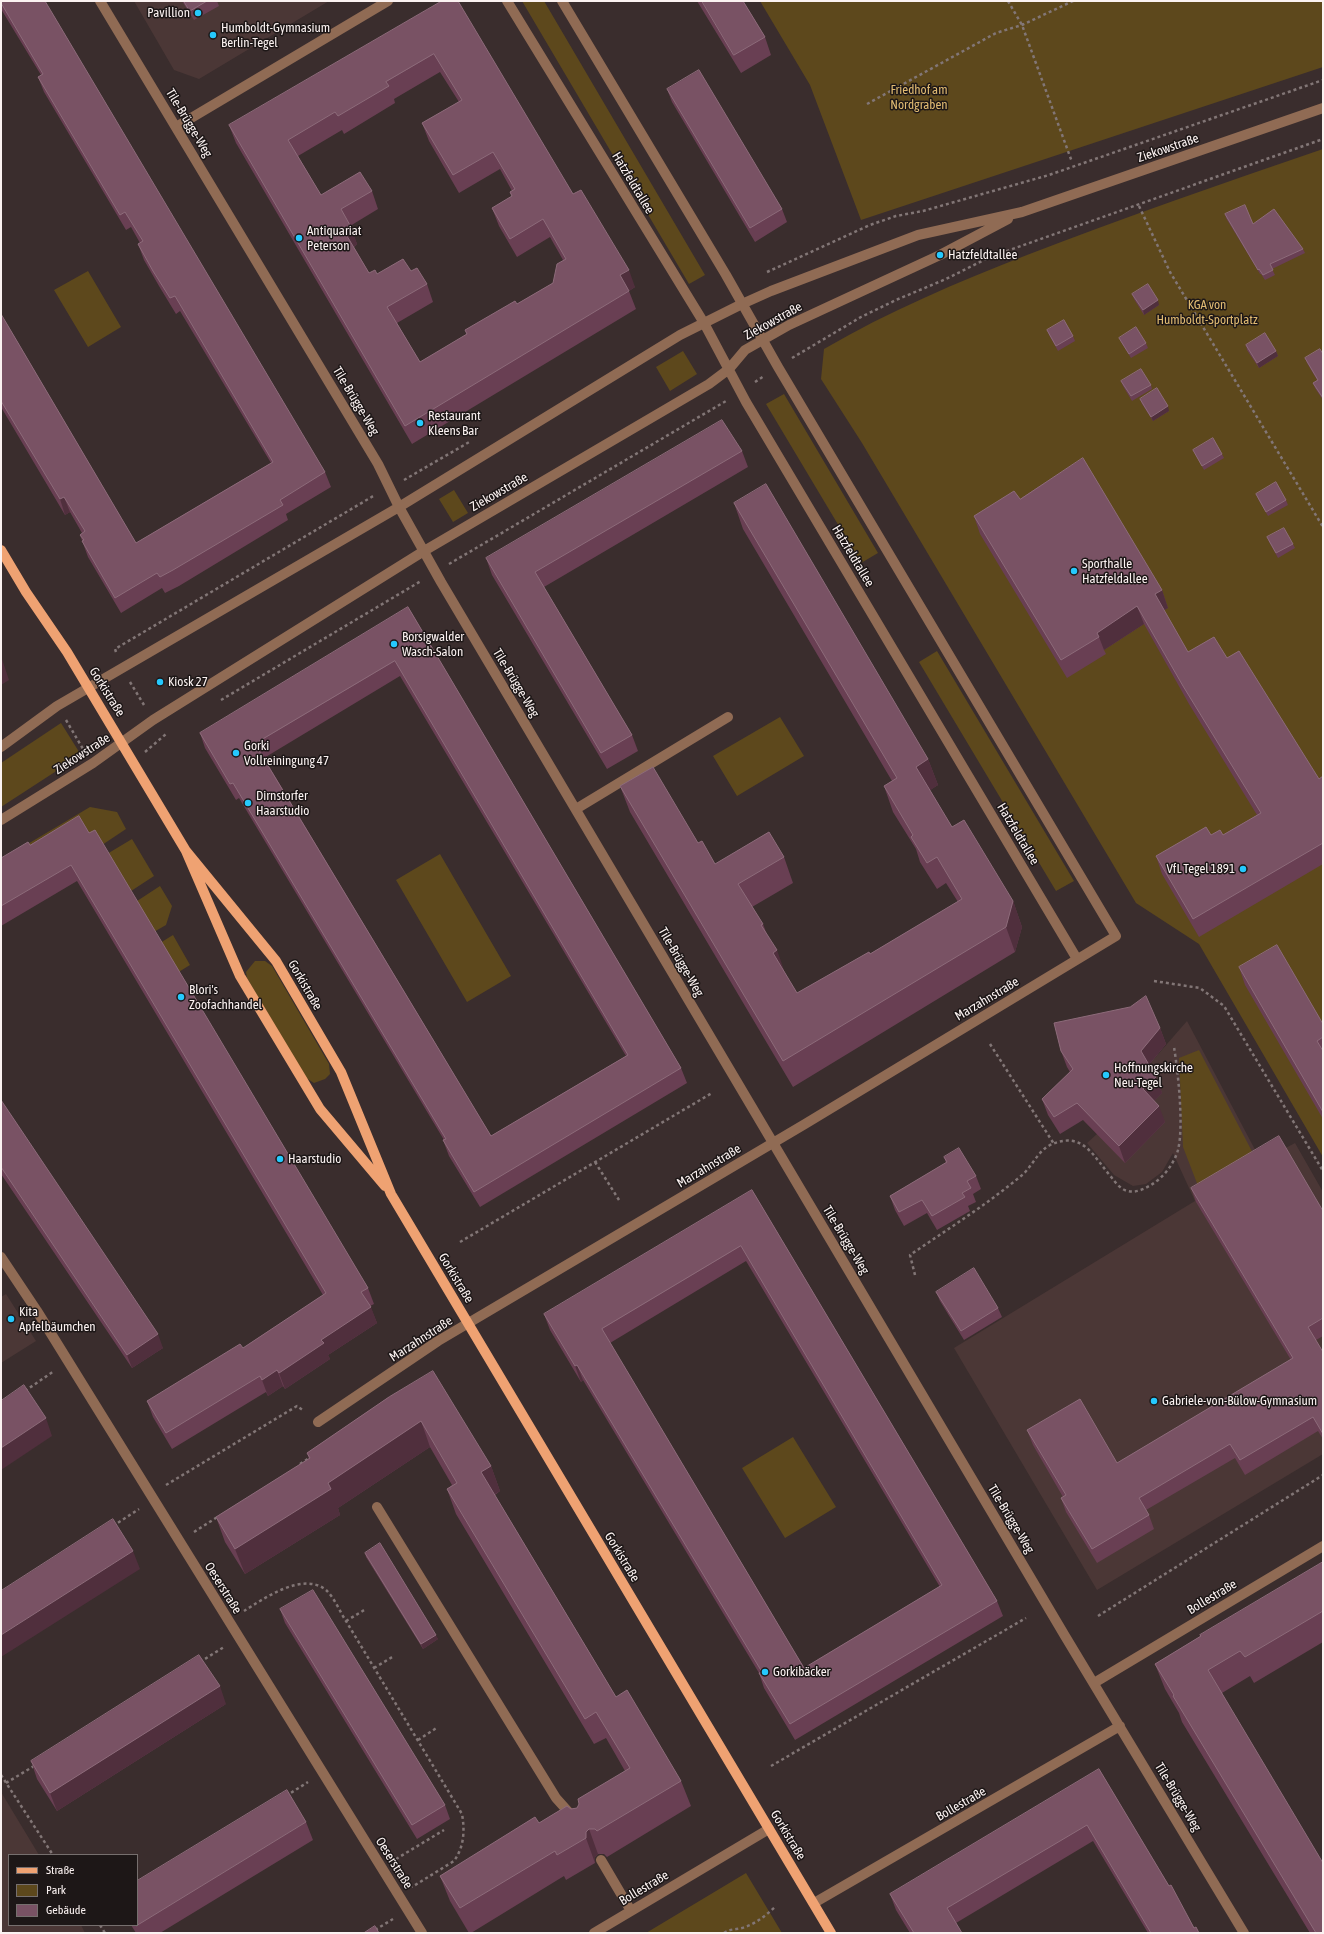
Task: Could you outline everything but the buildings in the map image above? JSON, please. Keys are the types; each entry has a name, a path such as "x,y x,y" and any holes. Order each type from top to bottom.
{"main road":[{"name":"Gorkistraße","path":"1,550 26,592 67,652 123,743 186,851 240,976 320,1109 391,1194"},
{"name":"Gorkistraße","path":"186,851 276,961 341,1072 391,1194 831,1933"}],"street":[{"name":"Tile-Brügge-Weg","path":"100,1 378,464 399,507 424,552 773,1143 1244,1933"},
{"path":"176,127 388,1"},
{"name":"Hatzfeldtallee","path":"507,1 704,323 740,391 1077,959"},
{"path":"562,1 726,275 778,367"},
{"name":"Ziekowstraße","path":"1,747 58,706 399,507 680,335 742,304 771,290 918,235 1022,212 1323,108"},
{"name":"Ziekowstraße","path":"1,820 82,770 123,743 153,720 424,552 702,388 729,370 745,350 789,325 940,255 1022,212"},
{"name":"Marzahnstraße","path":"318,1422 438,1341 773,1143 1116,936 778,367"},
{"path":"576,809 728,717"},
{"name":"Oeserstraße","path":"1,1257 37,1311 422,1933"},
{"path":"377,1507 556,1798 577,1822"},
{"name":"Bollestraße","path":"1094,1683 1323,1546"},
{"name":"Bollestraße","path":"814,1903 1120,1726"},
{"name":"Bollestraße","path":"594,1933 769,1829"},
{"path":"601,1860 631,1911"}],"path":[{"path":"1008,1 1022,25 1072,162"},
{"path":"867,104 996,33 1022,25 1073,1"},
{"path":"220,701 740,391 861,317 896,300 946,280 990,257 1323,139"},
{"path":"1139,206 1170,272 1323,527"},
{"path":"130,682 145,707"},
{"path":"66,720 85,753"},
{"path":"134,761 167,733"},
{"path":"1154,981 1200,988 1224,1006 1323,1171"},
{"path":"990,1044 1054,1144"},
{"path":"915,1275 910,1254 981,1208 1023,1174 1041,1152 1054,1144 1072,1140 1084,1144 1118,1185 1127,1191 1137,1191 1155,1183 1165,1174 1178,1150 1180,1128 1174,1047"},
{"path":"460,1242 712,1093"},
{"path":"595,1162 619,1200"},
{"path":"20,1395 58,1369"},
{"path":"166,1485 297,1406 318,1422"},
{"path":"299,1465 312,1456"},
{"path":"1098,1616 1323,1475"},
{"path":"108,1529 141,1507"},
{"path":"194,1532 220,1516"},
{"path":"242,1612 277,1591 307,1584 326,1590 346,1621 462,1814 464,1825 463,1842 454,1861 410,1888"},
{"path":"346,1621 366,1609"},
{"path":"771,1766 1026,1618"},
{"path":"199,1663 225,1646"},
{"path":"374,1668 394,1656"},
{"path":"418,1740 438,1727"},
{"path":"6,1783 39,1762"},
{"path":"1,1775 52,1854"},
{"path":"282,1799 308,1782"},
{"path":"393,1860 444,1830"},
{"path":"724,1933 730,1929 744,1928 756,1923 775,1907"},
{"path":"370,1933 393,1919"}],"shaded area":[{"name":"Humboldt-Gymnasium Berlin-Tegel","path":"134,1 329,1 199,79 174,70"},
{"name":"Gabriele-von-Bülow-Gymnasium","path":"1187,1021 1261,1161 1295,1143 1323,1192 1323,1454 1097,1590 954,1348 1195,1201 1173,1153 1162,1172 1146,1184 1133,1186 1114,1175 1087,1143 1097,1134 1134,1121 1162,1093 1147,1067"},
{"name":"Kita Apfelbäumchen","path":"6,1294 36,1341 1,1363 1,1297"},
{"path":"1,1792 38,1854 8,1854 8,1926 82,1926 85,1933 1,1933"}],"green space":[{"path":"522,1 544,1 705,275 689,284"},
{"name":"Friedhof am Nordgraben","path":"760,1 1323,1 1323,67 861,220 810,85"},
{"name":"KGA von Humboldt-Sportplatz","path":"1323,149 1323,1157 1199,944 1136,903 862,443 821,379 824,349 873,322 924,298 1064,241 1175,200"},
{"path":"88,271 121,327 88,347 54,290"},
{"path":"683,351 697,374 670,391 656,367"},
{"path":"784,394 878,553 861,563 766,404"},
{"path":"454,490 468,513 453,522 439,499"},
{"path":"937,651 1074,881 1056,891 919,662"},
{"path":"780,717 804,756 737,796 713,756"},
{"path":"61,723 81,755 1,807 1,763"},
{"path":"90,807 117,812 126,829 102,845 36,861 26,845"},
{"path":"132,839 154,876 128,893 107,854"},
{"path":"440,854 511,976 467,1002 396,880"},
{"path":"160,886 172,906 166,925 152,933 134,903"},
{"path":"173,935 190,965 177,973 160,943"},
{"path":"255,961 265,961 272,966 329,1064 330,1074 325,1079 314,1083 306,1078 247,978 246,972"},
{"path":"1199,1050 1257,1161 1200,1191 1183,1147 1179,1058"},
{"path":"793,1437 836,1507 785,1538 742,1468"},
{"path":"746,1873 782,1933 646,1933"}],"place":[{"name":"Pavillion","path":"198,13"},
{"name":"Humboldt-Gymnasium Berlin-Tegel","path":"213,35"},
{"name":"Antiquariat Peterson","path":"299,238"},
{"name":"Hatzfeldtallee","path":"940,255"},
{"name":"Restaurant Kleens Bar","path":"420,423"},
{"name":"Sporthalle Hatzfeldallee","path":"1074,571"},
{"name":"Borsigwalder Wasch-Salon","path":"394,644"},
{"name":"Kiosk 27","path":"160,682"},
{"name":"Gorki Vollreiningung 47","path":"236,753"},
{"name":"Dirnstorfer Haarstudio","path":"248,803"},
{"name":"VfL Tegel 1891","path":"1243,869"},
{"name":"Blori's Zoofachhandel","path":"181,997"},
{"name":"Hoffnungskirche Neu-Tegel","path":"1106,1075"},
{"name":"Haarstudio","path":"280,1159"},
{"name":"Kita Apfelbäumchen","path":"11,1319"},
{"name":"Gabriele-von-Bülow-Gymnasium","path":"1154,1401"},
{"name":"Gorkibäcker","path":"765,1672"}]}
